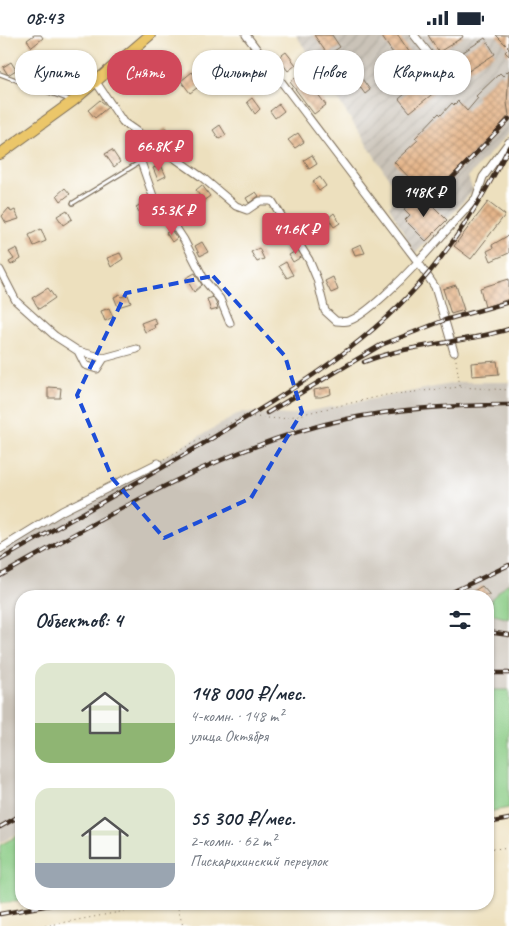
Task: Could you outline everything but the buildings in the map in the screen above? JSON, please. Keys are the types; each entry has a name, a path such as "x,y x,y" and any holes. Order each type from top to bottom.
{"main road":[{"path":"97,81 150,35"},
{"path":"0,154 80,95"}],"street":[{"path":"246,35 435,287 454,352"},
{"path":"414,35 426,50"},
{"path":"97,83 123,122 203,178 236,205 247,210 260,201 272,201 309,260 317,279 325,311 336,321 349,321 395,286 476,198 483,177 509,142"},
{"path":"133,129 140,162 154,199 163,208 184,240 205,281 220,299 230,323"},
{"path":"0,270 16,301 55,336 78,351 104,357 137,349"},
{"path":"78,351 85,365 97,369 104,357"},
{"path":"0,549 62,511 158,463"}],"lane":[{"path":"0,75 73,101"},
{"path":"73,203 140,162"}],"path":[{"path":"454,352 460,387"},
{"path":"158,463 243,416 281,419 386,395 460,387 509,390"},
{"path":"494,848 509,849"},
{"path":"45,926 131,910"},
{"path":"178,910 183,926"}],"highlighted area":[{"path":"213,276 285,356 302,412 251,498 164,538 112,478 77,395 126,293"}],"shaded area":[{"path":"296,35 509,35 509,133 468,177 473,191 415,254 389,206 401,193 390,180 335,95 364,95 364,50 306,50"},
{"path":"461,382 509,382 509,582 494,596 494,590 15,590 15,835 0,843 0,550 242,412 289,415"},
{"path":"494,615 509,619 509,690 494,690"}],"green space":[{"path":"509,582 509,619 494,615 494,596"},
{"path":"494,690 509,690 509,808 494,811"},
{"path":"15,837 15,901 0,904 0,845"}],"railway":[{"path":"435,196 509,119"},
{"path":"0,560 256,412 309,378 360,340 407,298 440,259 472,213 509,147"},
{"path":"267,413 381,345 445,320 509,302"},
{"path":"364,362 400,351 473,338 509,329"},
{"path":"0,576 168,484 212,464 302,430 387,412 509,405"},
{"path":"457,590 509,565"},
{"path":"494,633 509,635"},
{"path":"494,673 509,673"},
{"path":"0,827 15,818"},
{"path":"494,822 509,819"},
{"path":"0,914 22,910"}]}
